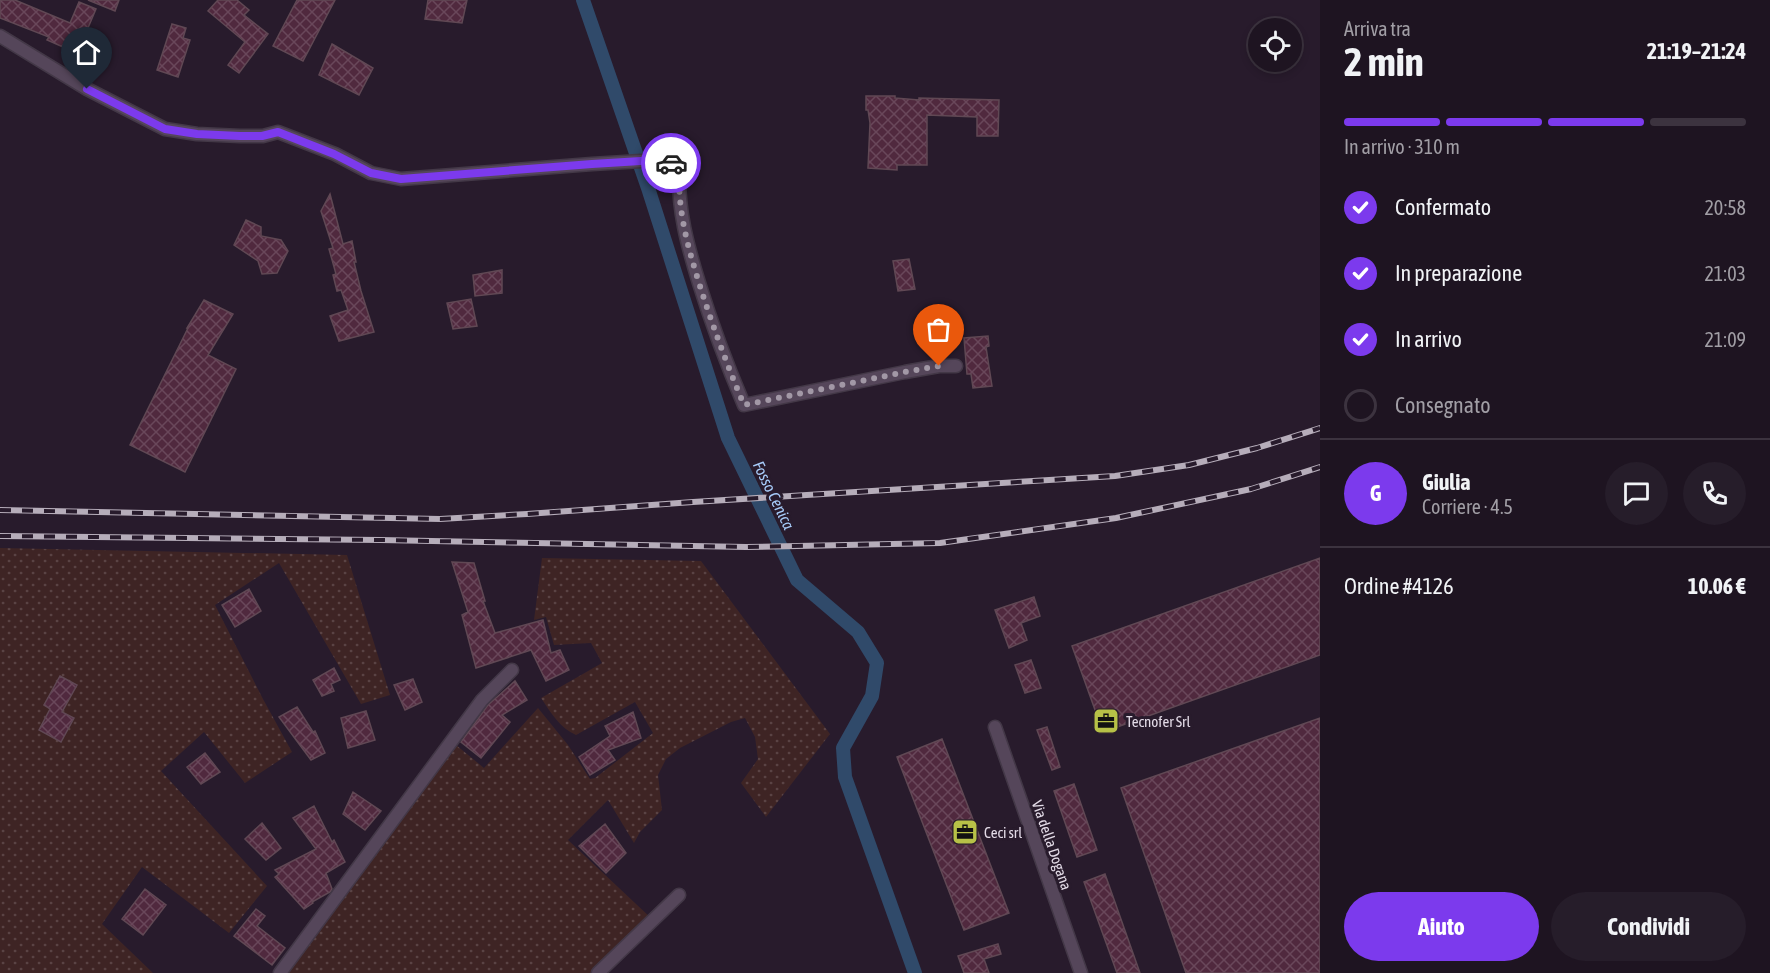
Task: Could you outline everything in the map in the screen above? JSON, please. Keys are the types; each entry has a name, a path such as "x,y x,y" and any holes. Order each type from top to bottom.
{"street":[{"path":"0,36 87,89 165,129 197,134 240,136 262,136 278,132 334,154 371,173 401,179 657,160 670,163 679,170 679,198 686,237 710,317 744,405 905,372 956,366"},
{"path":"280,973 482,700 512,670"},
{"name":"Via della Dogana","path":"995,727 1081,973"},
{"path":"598,973 679,895"}],"shaded area":[{"path":"0,548 347,555 390,695 361,704 279,563 215,605 292,752 245,783 204,732 161,771 267,886 229,933 142,867 102,924 153,973 0,973"},
{"path":"542,558 701,561 830,734 766,817 741,783 758,759 755,737 745,718 731,722 680,748 666,759 658,775 662,810 640,832 634,843 608,800 568,840 652,919 593,973 288,973 456,745 484,768 538,708 568,745 590,779 595,778 653,733 635,702 576,735 561,724 541,698 602,663 591,643 554,645 546,617 534,620"}],"building":[{"path":"0,0 15,0 70,23 79,2 96,9 82,42 103,50 91,82 73,71 79,54 47,40 49,37 0,18"},
{"path":"88,0 119,0 115,11"},
{"path":"218,0 237,0 249,10 244,15 268,34 239,73 228,65 245,42 208,11"},
{"path":"297,0 335,0 303,61 273,46"},
{"path":"428,0 467,0 462,23 425,19"},
{"path":"172,24 186,28 183,38 190,40 178,77 157,70"},
{"path":"332,44 373,68 359,95 319,75"},
{"path":"866,96 895,96 895,98 919,100 919,98 999,100 998,136 977,136 977,117 927,115 927,165 897,165 897,170 868,168 870,123 868,110 866,110"},
{"path":"330,194 343,244 352,241 361,291 374,332 339,341 330,316 348,310 341,290 337,291 333,275 336,274 329,249 333,248 321,211"},
{"path":"246,220 261,227 261,236 281,240 288,251 277,273 262,274 258,261 234,245"},
{"path":"909,259 915,289 898,291 893,261"},
{"path":"502,270 502,293 475,296 473,275"},
{"path":"471,299 477,326 453,329 447,303"},
{"path":"204,300 233,314 208,355 236,369 185,472 130,445 187,328"},
{"path":"988,336 989,346 986,347 992,386 973,388 971,374 967,374 964,338"},
{"path":"1320,558 1320,655 1103,732 1072,646"},
{"path":"452,562 474,563 485,601 483,601 495,633 543,620 551,653 560,650 569,670 546,681 531,650 476,668 462,615 468,612"},
{"path":"249,589 261,611 235,627 222,605"},
{"path":"1034,597 1040,616 1021,623 1027,640 1009,648 995,610"},
{"path":"1031,660 1041,688 1025,693 1015,665"},
{"path":"334,668 340,680 331,684 334,691 322,696 313,680"},
{"path":"60,676 77,685 62,712 74,718 61,742 39,730 50,709 44,705"},
{"path":"413,679 422,702 405,710 394,685"},
{"path":"515,681 527,700 502,715 510,722 481,758 461,742 488,705"},
{"path":"297,707 313,732 315,731 325,753 311,760 279,717"},
{"path":"366,711 375,740 348,748 341,718"},
{"path":"633,712 641,738 608,750 615,760 590,775 579,757 610,736 605,726"},
{"path":"1320,718 1320,973 1186,973 1121,788"},
{"path":"1047,727 1060,767 1052,770 1037,730"},
{"path":"942,739 1009,913 964,930 897,757"},
{"path":"205,753 220,772 201,784 187,767"},
{"path":"1074,784 1097,850 1077,857 1054,791"},
{"path":"353,792 381,811 365,830 343,814"},
{"path":"314,806 345,862 326,873 332,889 330,892 304,909 275,877 279,874 275,870 316,849 293,818"},
{"path":"262,823 281,848 266,860 245,839"},
{"path":"605,824 626,853 606,873 579,846"},
{"path":"1105,874 1140,973 1117,973 1084,882"},
{"path":"145,889 166,905 143,935 122,919"},
{"path":"256,909 265,916 257,926 285,948 272,965 234,936"},
{"path":"998,944 1001,954 984,959 989,973 964,973 958,956"}],"waterway":[{"name":"Fosso Cenica","path":"583,0 649,191 728,438 797,580 858,632 877,663 872,696 843,748 845,777 915,973"}],"railway":[{"path":"0,510 440,519 527,514 1115,476 1189,465 1257,448 1320,428"},
{"path":"0,536 746,547 940,543 1116,518 1251,489 1320,467"}],"way so far":[{"path":"671,163 679,170 681,218 689,251 710,317 744,405 939,366"}],"place":[{"name":"Tecnofer Srl","path":"1106,721"},
{"name":"Ceci srl","path":"965,832"}],"route":[{"path":"87,89 165,129 197,134 240,136 262,136 278,132 334,154 371,173 401,179 657,160 671,163"}]}
